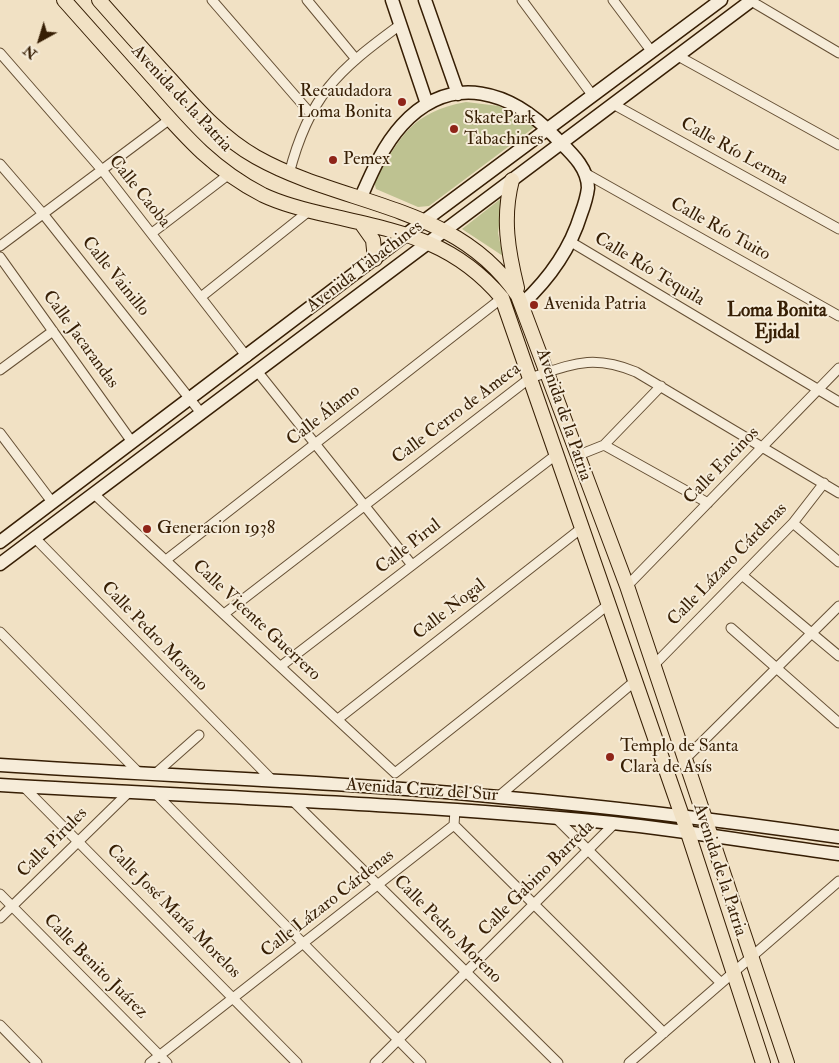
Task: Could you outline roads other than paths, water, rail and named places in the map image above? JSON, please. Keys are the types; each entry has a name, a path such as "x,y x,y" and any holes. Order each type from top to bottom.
{"main road":[{"name":"Avenida de la Patria","path":"64,0 198,151 228,175 265,196 309,211 429,241 466,263 486,279 502,298 688,834 763,1063"},
{"name":"Avenida de la Patria","path":"99,0 204,116 254,157 289,174 361,197 444,229 494,264 520,300 627,586 750,958 787,1063"},
{"path":"512,180 507,199 506,238 520,300"},
{"path":"361,223 373,240 375,259"}],"street":[{"path":"212,0 310,113"},
{"path":"307,0 355,58"},
{"path":"392,0 427,104"},
{"path":"425,0 458,94"},
{"path":"522,0 593,96"},
{"path":"614,0 652,52"},
{"path":"752,0 839,53"},
{"name":"Avenida Tabachines","path":"0,564 444,229 752,0"},
{"name":"Avenida Tabachines","path":"0,542 247,357 424,221 652,52 713,2"},
{"path":"289,174 295,149 310,113 335,77 355,58 400,24"},
{"name":"Calle Caoba","path":"0,53 102,170 247,357"},
{"path":"678,56 839,145"},
{"path":"361,197 390,140 402,125 427,104 458,94 487,94 513,103 533,115 561,143 585,173 588,188 571,242 550,276 520,300"},
{"name":"Calle Río Lerma","path":"614,104 839,229"},
{"path":"0,246 170,119"},
{"name":"Calle Vainillo","path":"0,164 44,215 202,413"},
{"name":"Calle Río Tuito","path":"585,173 839,316"},
{"path":"152,233 228,175"},
{"path":"201,297 309,211"},
{"name":"Calle Río Tequila","path":"571,242 839,402"},
{"name":"Calle Jacarandas","path":"0,257 132,442"},
{"name":"Calle Álamo","path":"166,560 502,298"},
{"path":"0,370 53,331"},
{"name":"Calle Cerro de Ameca","path":"224,614 364,504 530,378 595,361 613,363 661,386 839,492"},
{"name":"Calle Encinos","path":"627,586 839,368"},
{"path":"257,371 412,565"},
{"path":"579,455 604,445 661,386"},
{"path":"0,433 52,502"},
{"path":"604,445 708,503"},
{"name":"Calle Pirul","path":"281,666 557,454"},
{"name":"Calle Lázaro Cárdenas","path":"653,666 792,523 824,484"},
{"name":"Calle Vicente Guerrero","path":"94,494 395,773"},
{"path":"792,523 839,562"},
{"name":"Calle Nogal","path":"338,719 583,527"},
{"name":"Calle Pedro Moreno","path":"34,537 272,780"},
{"path":"742,574 839,656"},
{"path":"400,789 395,773 609,604"},
{"path":"684,760 839,606"},
{"path":"731,628 839,724"},
{"path":"0,632 139,773"},
{"path":"498,797 635,681"},
{"path":"155,774 200,735"},
{"name":"Avenida Cruz del Sur","path":"1,764 272,780 498,797 704,818 839,837"},
{"name":"Avenida Cruz del Sur","path":"0,785 292,800 556,818 710,836 839,854"},
{"name":"Calle José María Morelos","path":"23,786 297,1063"},
{"name":"Calle Pirules","path":"0,918 129,792"},
{"path":"155,793 421,1063"},
{"name":"Calle Pedro Moreno","path":"292,800 558,1063"},
{"path":"455,810 454,825 664,1033"},
{"path":"556,818 721,983"},
{"name":"Calle Gabino Barreda","path":"375,1063 615,824"},
{"name":"Calle Lázaro Cárdenas","path":"150,1063 454,825"},
{"path":"630,1063 839,880"},
{"name":"Calle Benito Juárez","path":"0,894 167,1063"},
{"path":"0,1025 37,1063"}],"place":[{"name":"Recaudadora Loma Bonita","path":"402,102"},
{"name":"SkatePark Tabachines","path":"454,129"},
{"name":"Pemex","path":"333,160"},
{"name":"Avenida Patria","path":"534,305"},
{"name":"Generacion 1938","path":"147,529"},
{"name":"Templo de Santa Clara de Asís","path":"610,757"}],"district":[{"name":"Loma Bonita Ejidal","path":"777,323"}]}
